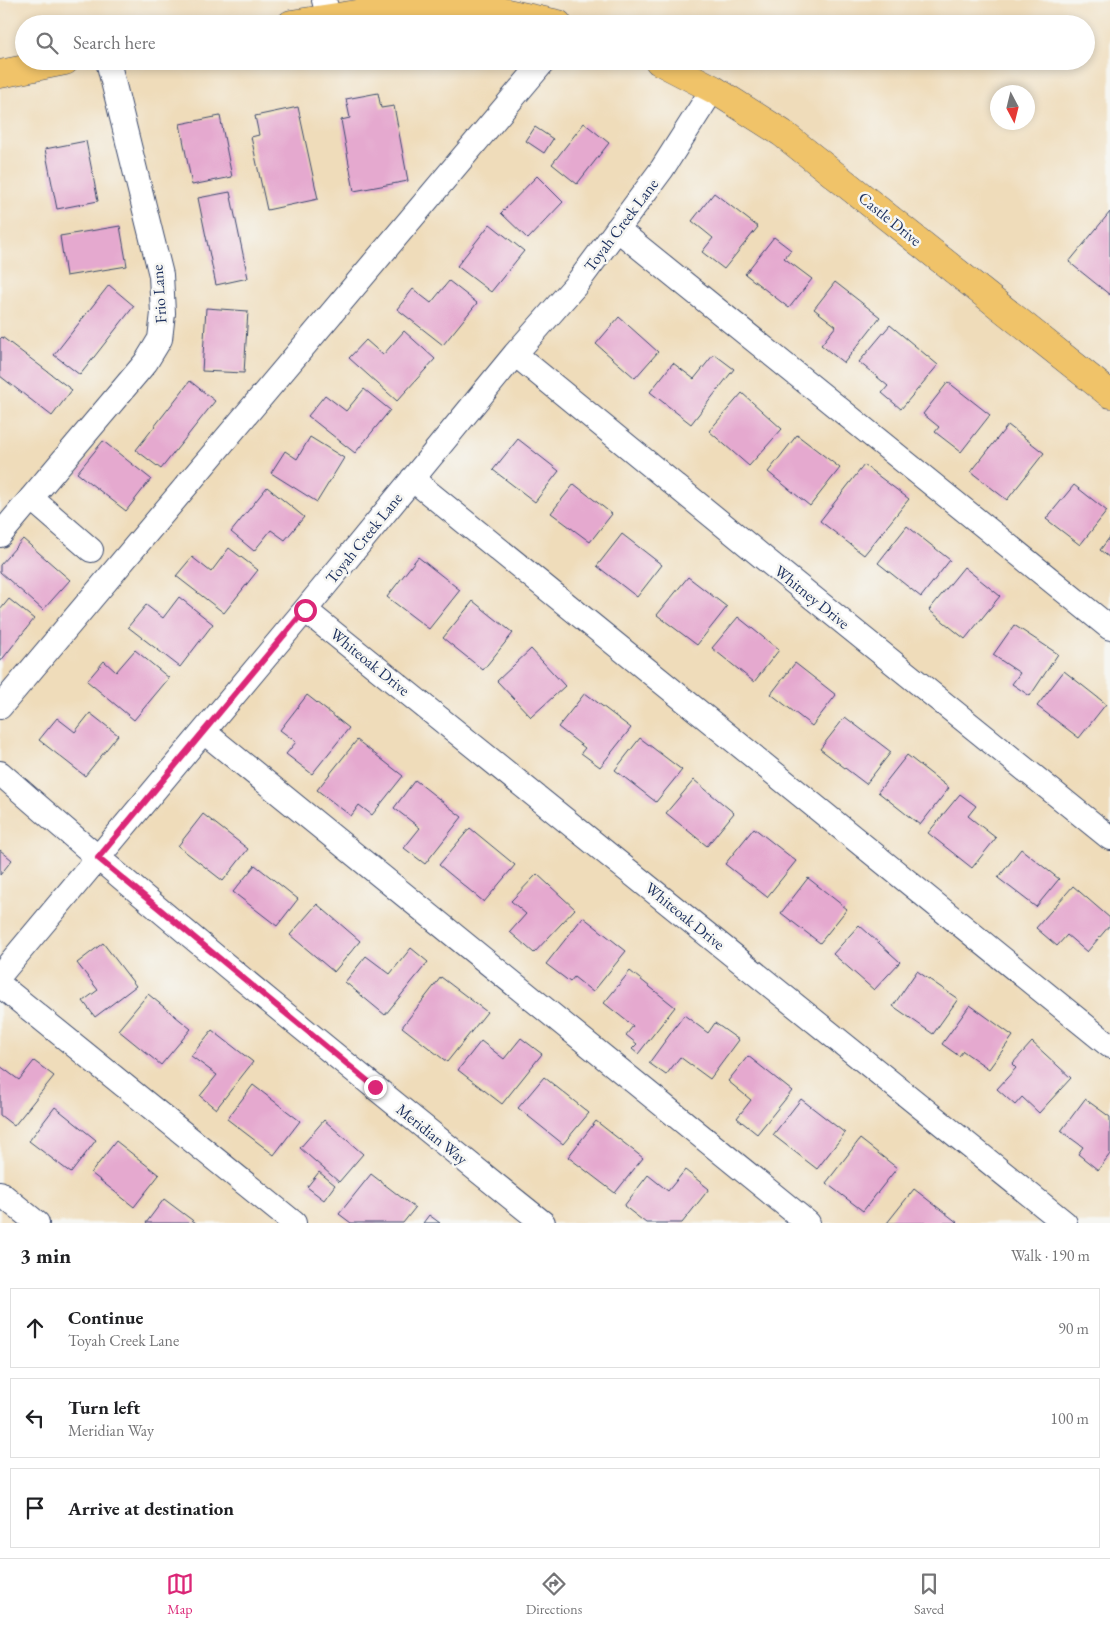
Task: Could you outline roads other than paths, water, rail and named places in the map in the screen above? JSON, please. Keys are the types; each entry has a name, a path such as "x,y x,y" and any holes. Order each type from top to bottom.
{"main road":[{"path":"312,15 326,9 423,4 484,8 522,8 538,15"},
{"path":"0,74 20,70"},
{"name":"Castle Drive","path":"676,70 713,89 782,133 1110,394"}],"street":[{"name":"Frio Lane","path":"0,535 146,362 160,339 163,313 161,275 110,70"},
{"path":"0,707 536,70"},
{"name":"Toyah Creek Lane","path":"0,975 204,732 515,354 575,286 662,169 713,89"},
{"path":"617,230 1110,628"},
{"name":"Whitney Drive","path":"515,354 1110,838"},
{"path":"412,479 1110,1046"},
{"path":"31,498 91,550"},
{"name":"Whiteoak Drive","path":"305,610 1065,1223"},
{"path":"204,732 808,1223"},
{"name":"Meridian Way","path":"0,773 98,858 543,1223"},
{"path":"0,985 294,1223"},
{"path":"0,1193 37,1223"}]}
